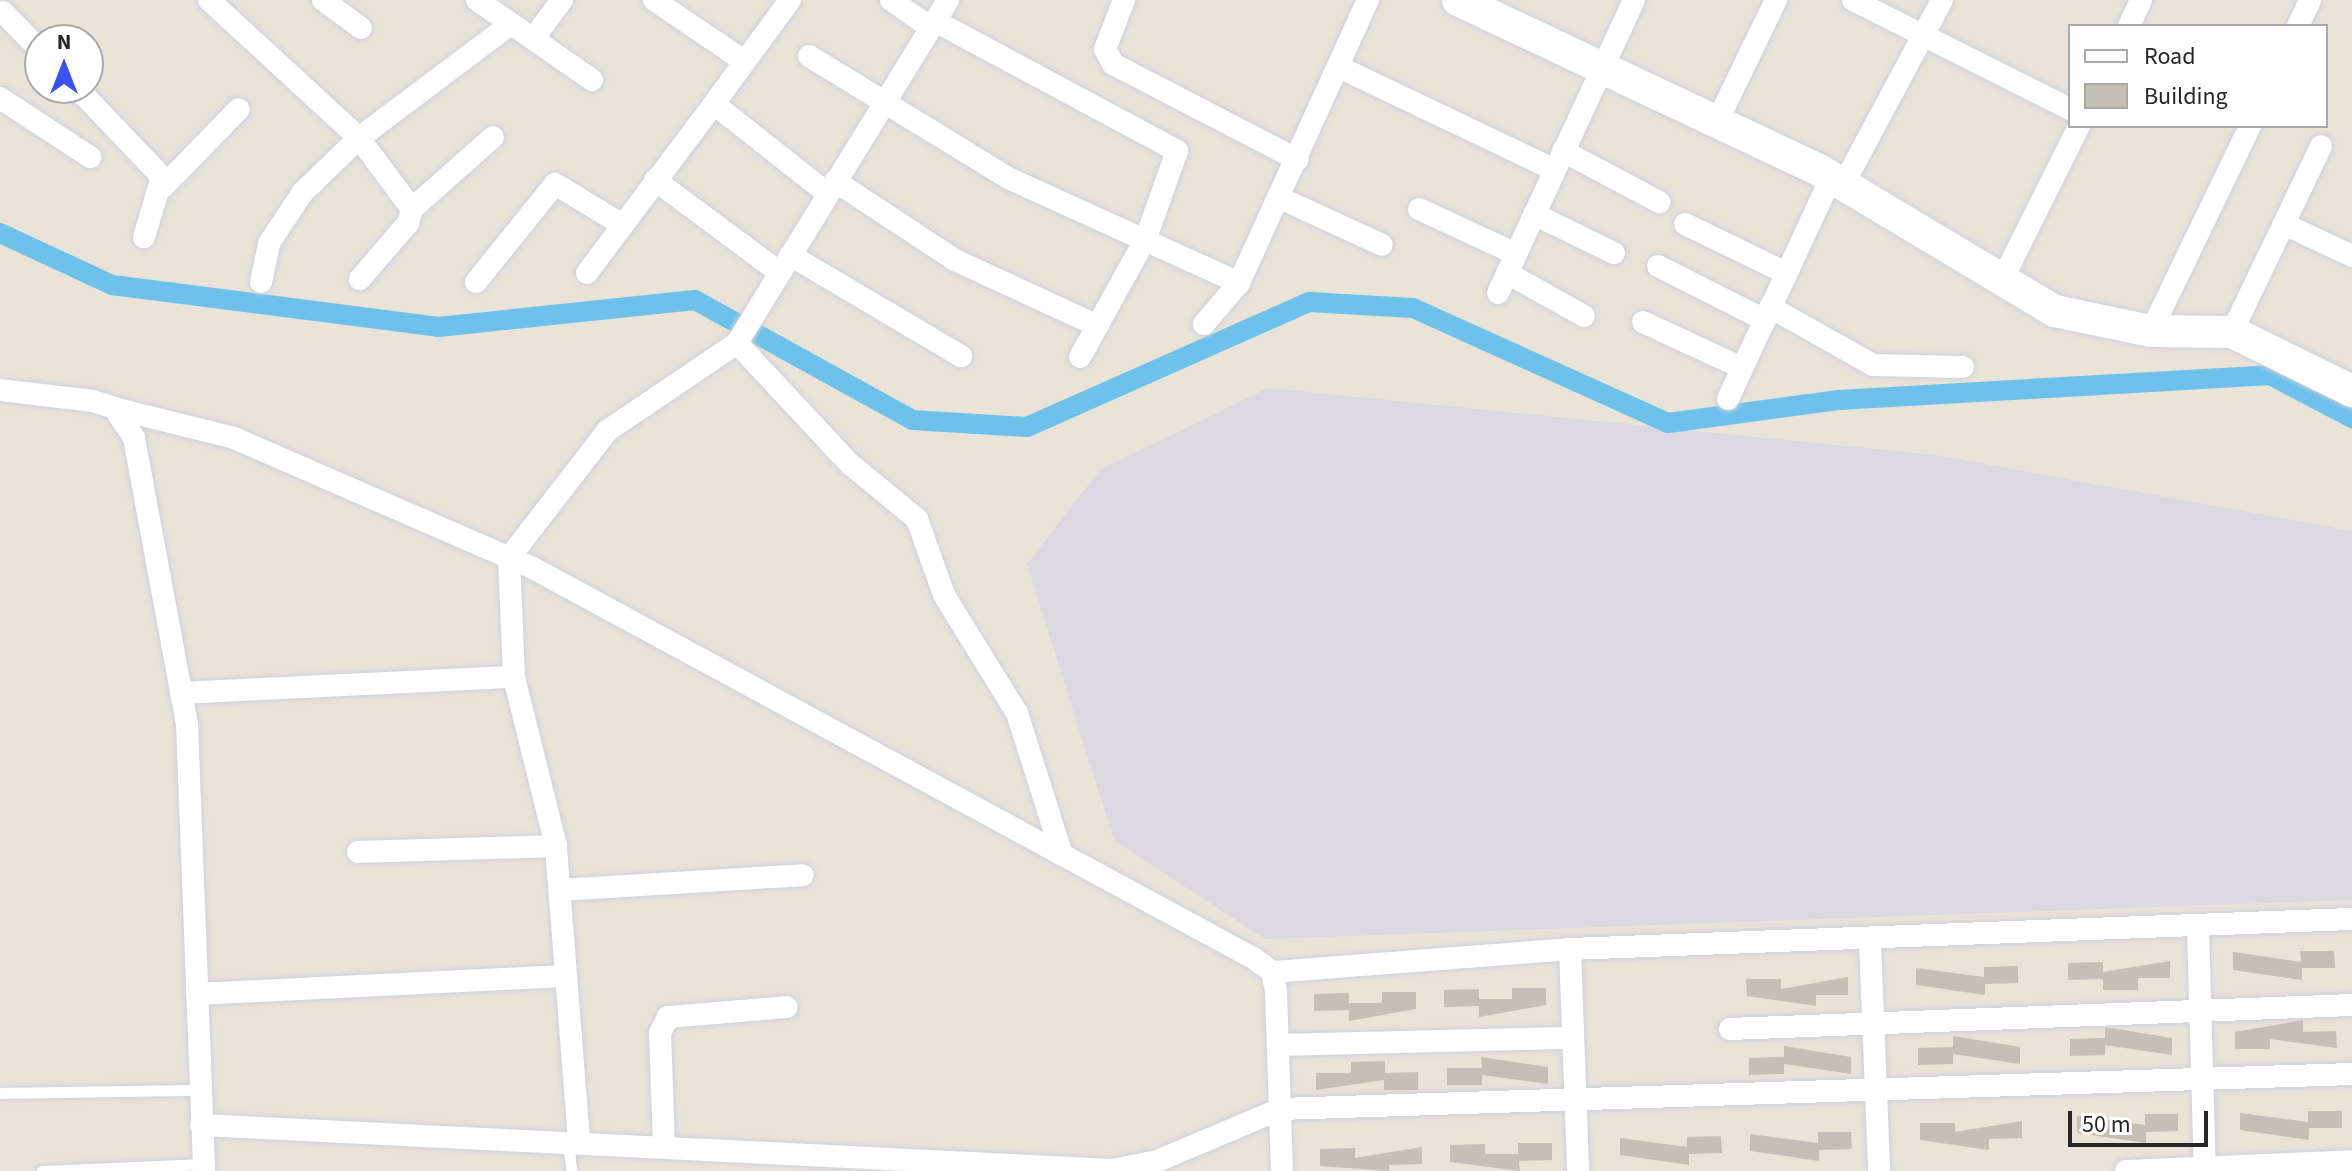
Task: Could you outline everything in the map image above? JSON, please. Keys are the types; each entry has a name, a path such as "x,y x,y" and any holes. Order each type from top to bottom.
{"street":[{"path":"209,0 359,138 412,209"},
{"path":"323,0 361,28"},
{"path":"477,0 592,80"},
{"path":"533,39 562,0"},
{"path":"654,0 744,61"},
{"path":"587,273 790,0"},
{"path":"891,0 1003,64 1173,145 1177,158 1146,238 1080,357"},
{"path":"574,1140 556,846 514,677 509,558 607,431 739,338 948,0"},
{"path":"1124,0 1105,49 1113,64 1298,160"},
{"path":"1204,324 1239,283 1341,68 1368,0"},
{"path":"1458,0 1600,71 1837,181 2055,311 2151,331 2232,332 2352,391"},
{"path":"1507,273 1634,0"},
{"path":"1716,124 1776,0"},
{"path":"1853,0 2068,108"},
{"path":"1728,399 1786,273 1942,0"},
{"path":"2130,24 2141,0"},
{"path":"2299,24 2309,1"},
{"path":"6,10 24,31"},
{"path":"261,282 269,243 289,212 359,138 511,24"},
{"path":"809,56 1008,178 1146,238 1239,283"},
{"path":"1341,68 1659,202"},
{"path":"0,98 90,157"},
{"path":"93,104 155,167 164,186"},
{"path":"714,104 832,188 955,260 1098,326"},
{"path":"144,237 144,220 164,186 239,109"},
{"path":"2002,280 2078,128"},
{"path":"2151,331 2249,128"},
{"path":"360,279 408,223 412,209 493,137"},
{"path":"2232,332 2321,146"},
{"path":"655,180 784,263 961,356"},
{"path":"476,282 555,184 623,225"},
{"path":"1280,198 1382,245"},
{"path":"1419,209 1507,273 1584,316"},
{"path":"1534,214 1614,253"},
{"path":"1685,224 1786,273"},
{"path":"2284,224 2352,256"},
{"path":"1658,266 1768,314 1873,365 1963,367"},
{"path":"1643,322 1742,368"},
{"path":"739,338 850,464 917,519 944,595 1017,713 1062,855"},
{"path":"2,392 69,394 234,438 509,558 1062,855 1272,972 1570,949 1870,942 2352,919"},
{"path":"114,408 134,438 181,693 204,1168"},
{"path":"181,693 514,677"},
{"path":"358,852 556,846"},
{"path":"560,890 803,875"},
{"path":"2198,927 2205,1169"},
{"path":"1870,942 1879,1171"},
{"path":"1570,949 1578,1171"},
{"path":"1272,972 1282,1171"},
{"path":"197,994 564,976"},
{"path":"1730,1029 2352,1005"},
{"path":"664,1146 660,1033 668,1017 787,1007"},
{"path":"1278,1045 1573,1038"},
{"path":"201,1125 574,1140 951,1166 1131,1169 1280,1109 2352,1074"},
{"path":"2126,1171 2352,1161"}],"lane":[{"path":"2,1093 200,1090"},
{"path":"571,1171 574,1140"},
{"path":"42,1171 204,1168"}],"shaded area":[{"path":"1268,388 1935,455 2352,531 2352,900 1265,939 1114,840 1027,564 1100,470"}],"building":[{"path":"2300,951 2334,951 2335,968 2302,968 2302,980 2233,970 2233,952 2301,962"},
{"path":"2170,961 2170,978 2138,978 2138,990 2103,990 2103,979 2068,980 2068,963 2103,962 2103,972"},
{"path":"2018,966 2018,983 1985,984 1985,995 1916,985 1916,968 1984,977 1984,967"},
{"path":"1848,977 1848,995 1816,995 1816,1006 1747,996 1746,979 1781,979 1781,989"},
{"path":"1512,988 1546,988 1546,1005 1479,1017 1479,1006 1444,1007 1444,990 1479,989 1479,999 1512,999"},
{"path":"1382,992 1416,992 1416,1009 1349,1021 1349,1010 1314,1011 1314,994 1349,993 1349,1003 1382,1003"},
{"path":"2303,1020 2303,1032 2336,1031 2337,1048 2270,1039 2270,1049 2235,1049 2235,1032"},
{"path":"2105,1027 2172,1038 2172,1055 2105,1045 2105,1055 2070,1056 2070,1039 2105,1038"},
{"path":"1953,1036 2020,1047 2020,1064 1953,1054 1953,1064 1918,1065 1918,1048 1953,1047"},
{"path":"1784,1046 1851,1057 1851,1074 1784,1064 1784,1074 1749,1075 1749,1058 1784,1057"},
{"path":"1481,1057 1548,1067 1548,1084 1482,1075 1482,1085 1447,1085 1447,1068 1482,1068"},
{"path":"1385,1061 1385,1073 1418,1072 1418,1090 1384,1090 1384,1080 1316,1090 1316,1073 1351,1073 1351,1062"},
{"path":"2308,1111 2342,1111 2342,1128 2309,1128 2309,1140 2240,1130 2240,1113 2308,1122"},
{"path":"2145,1114 2178,1114 2178,1131 2146,1132 2146,1143 2077,1133 2077,1116 2145,1125"},
{"path":"2022,1121 2022,1138 1989,1139 1989,1150 1920,1140 1920,1123 1955,1123 1955,1132"},
{"path":"1818,1132 1851,1132 1852,1149 1819,1150 1819,1161 1750,1151 1750,1134 1818,1143"},
{"path":"1721,1136 1722,1153 1689,1154 1689,1165 1620,1155 1620,1138 1687,1147 1687,1137"},
{"path":"1518,1143 1552,1143 1552,1160 1519,1161 1520,1171 1450,1162 1450,1145 1485,1144 1485,1154 1518,1154"},
{"path":"1422,1147 1422,1164 1389,1165 1389,1171 1320,1166 1320,1149 1355,1148 1355,1158"}],"waterway":[{"path":"0,233 112,285 438,327 695,300 912,420 1027,427 1309,302 1413,308 1668,423 1839,400 2270,375 2352,418"}]}
